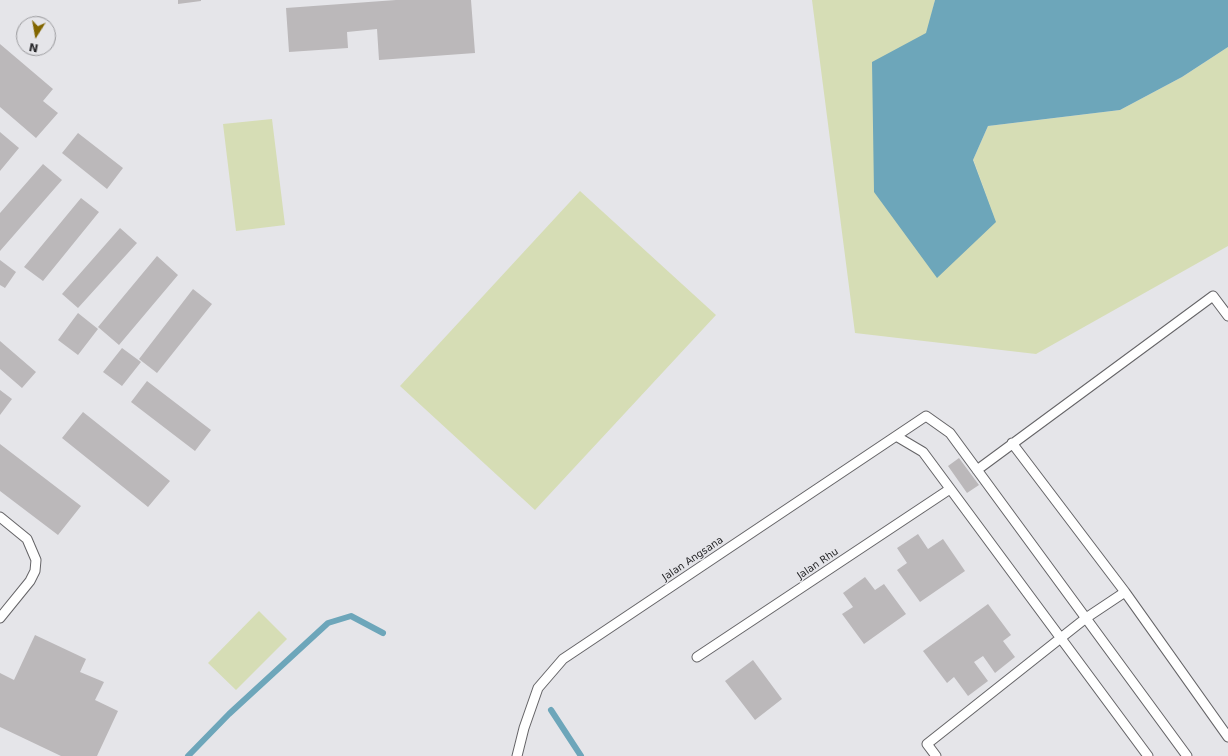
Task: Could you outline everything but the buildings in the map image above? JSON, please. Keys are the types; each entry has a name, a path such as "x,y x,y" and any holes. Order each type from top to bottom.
{"lane":[{"path":"1187,756 977,470 1213,296 1228,316"},
{"name":"Jalan Angsana","path":"517,756 524,728 538,688 563,659 926,416 950,433 977,470"},
{"path":"896,436 923,452 1148,756"},
{"path":"1012,443 1125,592 1228,737"},
{"name":"Jalan Rhu","path":"697,657 950,489"},
{"path":"0,517 27,539 36,560 35,571 30,581 0,618"},
{"path":"936,756 927,744 1086,618 1125,592"}],"green space":[{"path":"812,0 935,0 927,33 973,160 988,126 1120,110 1182,77 1228,47 1228,246 1036,354 855,333"},
{"path":"272,119 285,225 236,231 223,124"},
{"path":"580,191 716,315 535,510 400,386"},
{"path":"259,611 287,639 236,690 208,663"}],"water":[{"path":"935,0 1228,0 1228,47 1182,77 1120,110 988,126 973,160 996,222 937,278 874,192 872,62 926,33"}],"waterway":[{"path":"188,756 229,714 328,623 351,616 383,633"},
{"path":"551,710 581,756"}]}
